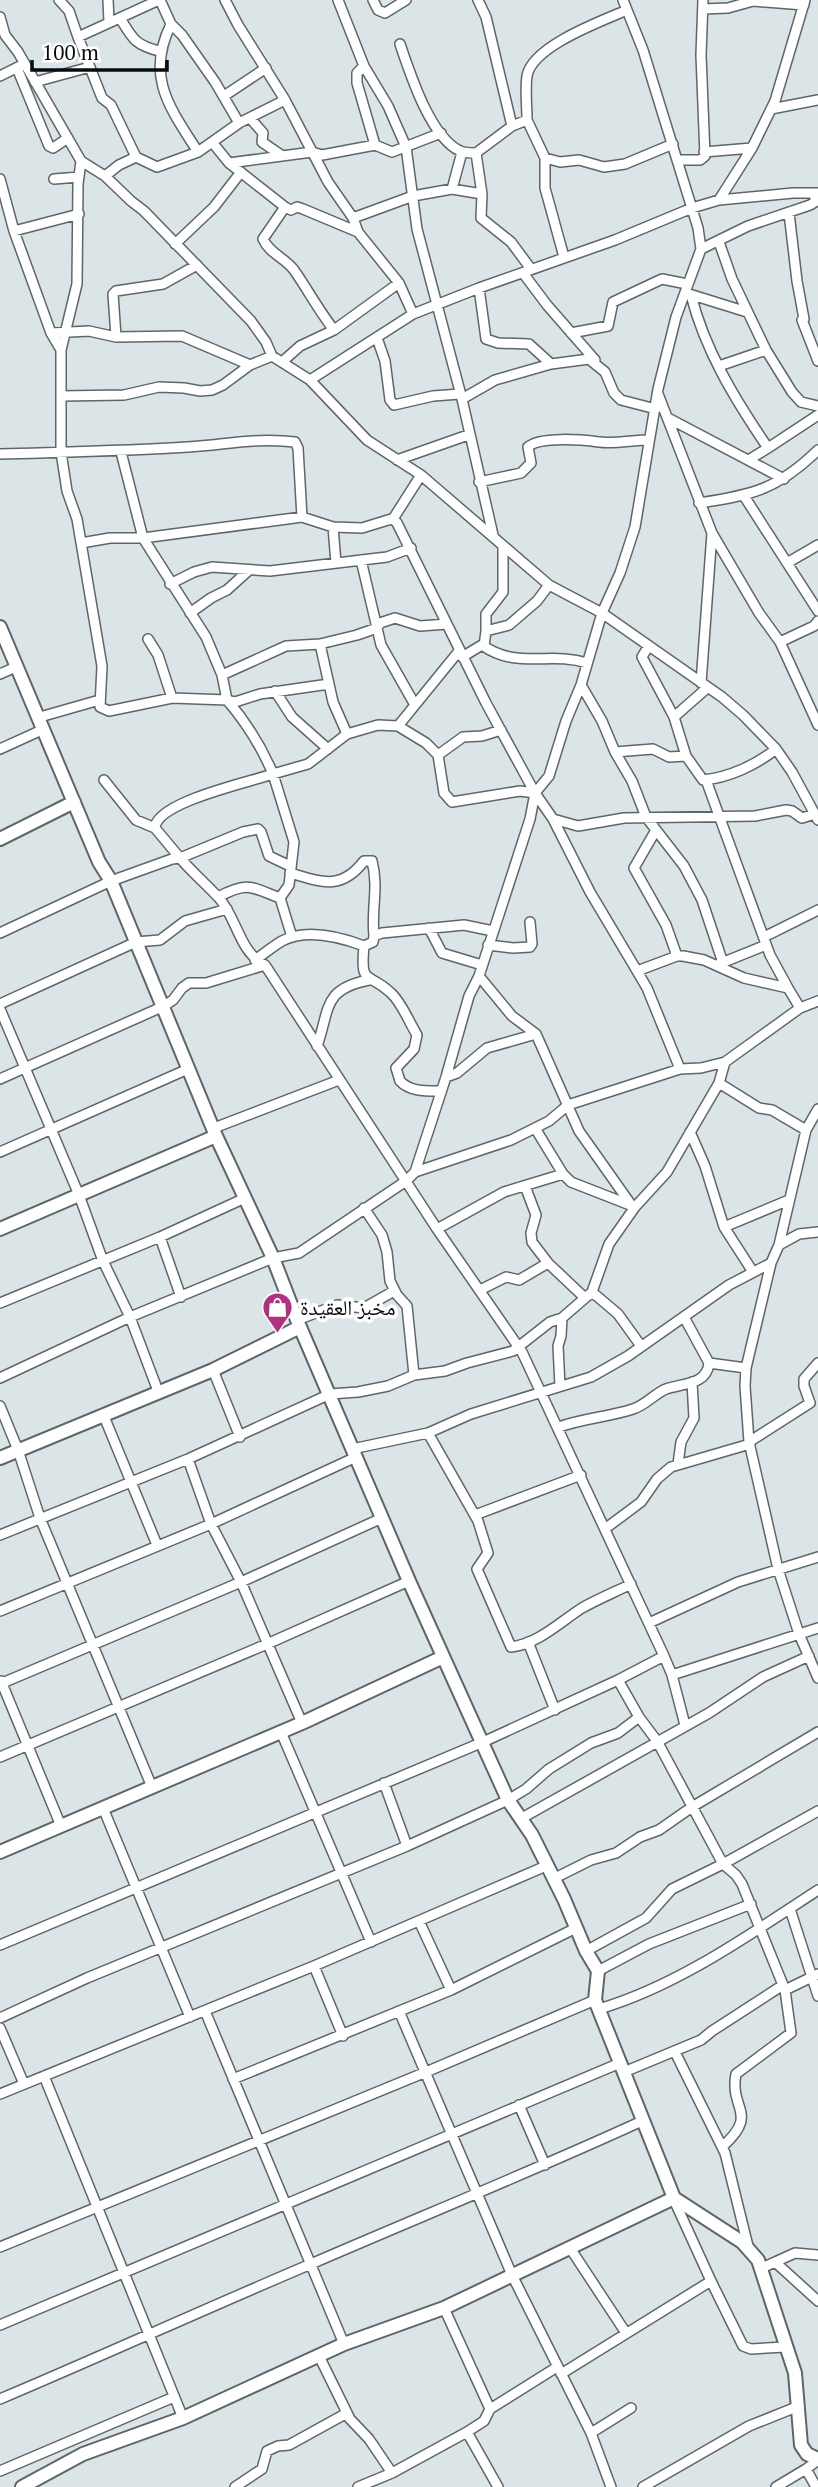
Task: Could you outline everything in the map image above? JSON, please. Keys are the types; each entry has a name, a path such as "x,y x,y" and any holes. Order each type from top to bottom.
{"street":[{"path":"59,0 69,11 102,98 111,105 136,157 158,167 198,152 239,123 285,100"},
{"path":"108,0 109,22"},
{"path":"78,37 160,0 171,24 182,35 224,96 239,123"},
{"path":"225,0 285,100 328,182 353,218 358,232 399,283 413,313"},
{"path":"338,0 364,66 388,106 406,147 417,229 461,397 493,535"},
{"path":"373,0 378,10 385,13 406,0"},
{"path":"478,0 486,18 512,126"},
{"path":"415,1172 469,996 479,976 530,819 535,793 549,776 566,720 581,685 602,613 620,573 635,527 658,393 676,317 701,249 673,144 643,50 623,0"},
{"path":"677,160 700,160 705,156 701,55 703,5 728,8 753,1 804,3 771,109 752,148 719,200"},
{"path":"564,257 545,188 545,158 527,120 527,76 534,62 560,40 627,10"},
{"path":"0,16 5,35 21,66 32,110 49,146 53,148 68,138"},
{"path":"120,18 134,40 144,47 159,51"},
{"path":"171,24 159,51 162,88 172,111 198,152"},
{"path":"400,44 428,113 441,133 462,152 476,153 512,126 527,120"},
{"path":"0,76 21,66"},
{"path":"21,66 35,82 81,161 105,176 197,265 251,321 272,356 310,380 367,440 421,475 549,585 602,613 743,715 776,749 792,772 816,817 802,818 786,810 755,816 646,817 578,826 553,819"},
{"path":"364,66 357,73 357,83 375,145"},
{"path":"35,82 90,67"},
{"path":"224,96 266,68"},
{"path":"771,109 818,100"},
{"path":"250,118 263,133 262,142 281,155"},
{"path":"229,163 312,152 322,155 375,145 393,152 441,133"},
{"path":"212,142 229,163 285,207 291,210 297,207 303,209 358,232"},
{"path":"545,158 560,163 579,160 604,167 625,164 673,144"},
{"path":"704,152 752,148"},
{"path":"452,189 462,152"},
{"path":"476,153 481,218 512,242 527,271 571,333 605,372 614,393 621,400 656,409"},
{"path":"105,176 136,157"},
{"path":"81,161 77,284 61,350 61,452 66,491 77,519 102,666 100,708"},
{"path":"174,244 214,207 241,172"},
{"path":"54,179 79,177"},
{"path":"0,179 51,334 61,350"},
{"path":"353,218 413,196 452,189 481,194"},
{"path":"310,380 413,313 615,240 692,208 719,200 736,201 793,193 816,193 815,202 789,214 748,226 701,249"},
{"path":"285,207 262,239 268,248 293,268 334,330"},
{"path":"15,231 79,214"},
{"path":"789,214 804,318 802,320 818,361"},
{"path":"719,242 747,312 766,350 792,392 802,402 818,405"},
{"path":"116,337 113,294 116,291 163,284 197,265"},
{"path":"571,333 608,326 613,302 662,279 747,312"},
{"path":"282,362 300,346 334,330 399,283"},
{"path":"479,288 486,339 498,343 529,344 551,364"},
{"path":"687,290 695,314 736,401 768,448"},
{"path":"51,334 89,331 116,337 182,336 250,365"},
{"path":"377,338 385,361 390,400 394,405 433,396 461,397 495,380 551,364 589,359 605,372"},
{"path":"719,366 766,350"},
{"path":"61,396 124,395 159,387 212,390 250,365 272,356"},
{"path":"658,393 712,533 759,613 780,642 814,706 818,725"},
{"path":"750,460 818,415"},
{"path":"668,418 784,479"},
{"path":"397,460 468,435"},
{"path":"0,454 121,452 200,447 250,439 295,442 298,447 302,517"},
{"path":"479,482 521,473 531,463 528,447 532,443 586,439 600,443 649,440"},
{"path":"699,503 760,491 784,479 818,450"},
{"path":"121,452 142,538 206,637 222,675 227,701 239,714 274,774 294,842 289,885 280,898"},
{"path":"81,543 110,538 142,538 302,517 333,527 362,528 393,519 421,475"},
{"path":"744,496 818,611"},
{"path":"393,519 411,548 461,654 535,793 553,819 590,892 647,988 680,1069"},
{"path":"333,527 336,563"},
{"path":"674,717 704,685 712,533"},
{"path":"787,563 818,545"},
{"path":"484,646 488,609 503,592 503,547"},
{"path":"170,584 194,572 212,567 270,571 387,557 411,548"},
{"path":"361,560 381,645 415,705"},
{"path":"190,613 227,590 248,571"},
{"path":"486,631 509,625 537,601 549,585"},
{"path":"222,675 286,646 320,644 377,628 380,623 395,618 420,626 447,624"},
{"path":"780,642 814,626 818,621"},
{"path":"0,626 99,862 111,881 215,1132 273,1258 298,1324 409,1581 508,1800 522,1818 598,1971 597,2005 642,2122 711,2281 743,2346 751,2349 785,2347"},
{"path":"148,639 158,654 172,698"},
{"path":"320,644 333,702 346,733"},
{"path":"484,646 490,652 509,659 575,659 587,663"},
{"path":"398,726 461,654 484,646"},
{"path":"649,647 642,657 674,717 686,756 699,779 724,777 757,764 776,749"},
{"path":"0,674 16,667"},
{"path":"100,708 119,711 172,698 235,702 275,691 329,684"},
{"path":"581,685 632,781 646,817 684,866 702,900 720,964"},
{"path":"275,691 292,718 328,749"},
{"path":"0,749 42,723 96,701 100,703 100,708"},
{"path":"155,828 155,821 160,816 183,802 308,764 346,733 378,725 398,726 426,743 438,755 444,793 452,802 520,791 535,793"},
{"path":"438,755 463,737 482,736 501,730"},
{"path":"615,752 653,750 669,757 686,756"},
{"path":"104,780 136,820 155,828 227,909 238,934 255,960 265,965 437,1229 518,1346 559,1427 664,1656 672,1675 685,1725"},
{"path":"706,780 765,941 800,1008"},
{"path":"0,839 74,802"},
{"path":"0,933 111,881 256,829 261,832 269,856 290,869 328,882 350,877 363,861 372,862 377,879 372,914 373,942 365,946 329,936 292,937 255,960"},
{"path":"656,830 634,869 666,925 677,956"},
{"path":"218,897 236,887 245,886 280,898"},
{"path":"280,898 292,937"},
{"path":"158,1391 130,1317 103,1261 79,1195 0,1006 136,942 160,940 185,921 227,909"},
{"path":"720,964 818,911"},
{"path":"488,945 530,947 530,922"},
{"path":"374,936 464,925 493,931"},
{"path":"429,928 442,953 482,965"},
{"path":"365,946 363,964 369,980 392,994 417,1035 414,1049 396,1068 400,1081 410,1088 441,1091"},
{"path":"637,971 677,956 720,964 744,978 788,988"},
{"path":"0,1079 164,1006 189,983 206,983 265,965"},
{"path":"479,976 512,1016 536,1034 579,1131 634,1206"},
{"path":"317,1046 328,1005 344,987 369,980"},
{"path":"0,1378 130,1317 273,1258 303,1251 406,1181 415,1172 511,1140 549,1121 568,1105 680,1069 701,1068 725,1062 800,1008 818,1001"},
{"path":"446,1077 457,1073 487,1048 536,1034"},
{"path":"0,1535 240,1437 330,1394 387,1386 414,1375 445,1371 507,1353 550,1322 562,1318 588,1295 610,1244 634,1206 667,1172 719,1083 725,1062"},
{"path":"0,1152 188,1069"},
{"path":"0,1230 215,1132 339,1080"},
{"path":"719,1083 759,1108 772,1110 806,1130"},
{"path":"818,1109 806,1130 746,1367 750,1443 778,1569 799,1634 818,1678"},
{"path":"535,1128 563,1174 571,1182 634,1206"},
{"path":"690,1132 705,1166 724,1227 753,1272"},
{"path":"437,1229 497,1195 563,1174"},
{"path":"525,1186 536,1215 531,1237 539,1253 548,1264 588,1295 618,1314 641,1346"},
{"path":"0,1303 160,1237 245,1198"},
{"path":"724,1227 789,1200"},
{"path":"363,1208 382,1235 394,1291 407,1306 414,1375"},
{"path":"779,1245 799,1234 818,1231"},
{"path":"160,1237 181,1297"},
{"path":"480,1290 502,1278 519,1280 548,1264"},
{"path":"0,1612 211,1524 354,1453 428,1433 471,1413 591,1377 612,1366 729,1285 771,1264"},
{"path":"0,1458 213,1370 337,1305 364,1308 394,1291"},
{"path":"559,1427 632,1409 665,1390 706,1375 709,1363 684,1317"},
{"path":"560,1387 558,1346 562,1318"},
{"path":"709,1363 746,1367"},
{"path":"606,1528 635,1507 662,1474 678,1464 750,1443 810,1403 804,1379 818,1363"},
{"path":"213,1370 240,1437"},
{"path":"678,1464 681,1442 694,1418 692,1382"},
{"path":"0,1406 18,1450 40,1518 152,1787"},
{"path":"103,1414 157,1545"},
{"path":"428,1433 475,1515 488,1550 487,1557 477,1567 509,1645 513,1647 528,1642 595,1601 631,1584"},
{"path":"188,1459 211,1524 241,1582 302,1723"},
{"path":"475,1515 581,1475"},
{"path":"61,1826 1,1682 241,1582 382,1518"},
{"path":"649,1623 738,1582 818,1557"},
{"path":"0,1757 409,1581"},
{"path":"672,1675 818,1628"},
{"path":"528,1642 555,1710"},
{"path":"0,1945 483,1742 664,1656"},
{"path":"0,1852 302,1723 443,1657"},
{"path":"522,1818 719,1707 763,1677 808,1657"},
{"path":"618,1680 639,1717 657,1741 723,1864 736,1875 751,1904 784,1988 791,2033 736,2074 734,2085 742,2119 738,2131 722,2147"},
{"path":"0,2018 161,1947 342,1874 508,1800 549,1769 591,1743 618,1733 639,1717"},
{"path":"281,1732 371,1942"},
{"path":"553,1879 591,1860 616,1853 640,1837 659,1830 692,1807 818,1732"},
{"path":"384,1783 407,1846"},
{"path":"103,1808 190,2017"},
{"path":"586,1951 646,1918 672,1889 818,1811"},
{"path":"0,2094 314,1966 547,1866"},
{"path":"0,2247 426,2072 597,2005 634,1999 718,1954 818,1890"},
{"path":"598,1971 649,1944 751,1904"},
{"path":"790,1909 814,1975 818,1996"},
{"path":"419,1921 451,1990"},
{"path":"233,2079 451,1990 576,1928"},
{"path":"314,1966 343,2036"},
{"path":"0,2325 519,2105 675,2052 701,2040 784,1988 814,1975"},
{"path":"205,2011 344,2344"},
{"path":"399,2011 512,2275 591,2433 611,2487"},
{"path":"0,2028 24,2084"},
{"path":"675,2052 727,2159 748,2248"},
{"path":"44,2076 183,2418"},
{"path":"519,2105 545,2165"},
{"path":"0,2399 642,2122"},
{"path":"22,2487 83,2454 183,2418 344,2344 444,2308 674,2198"},
{"path":"674,2198 748,2248 762,2268 795,2372 801,2445 807,2454 818,2459 776,2487"},
{"path":"570,2248 626,2333"},
{"path":"762,2268 796,2253 818,2255"},
{"path":"775,2262 818,2301"},
{"path":"358,2487 393,2473 467,2432 484,2421 491,2409 626,2333 711,2281"},
{"path":"444,2308 491,2409"},
{"path":"319,2356 355,2426 383,2457 393,2473"},
{"path":"0,2471 174,2397"},
{"path":"643,2487 749,2426 799,2406"},
{"path":"591,2433 631,2408"},
{"path":"235,2487 262,2469 267,2451 289,2445 347,2413"},
{"path":"467,2432 498,2487"},
{"path":"806,2469 816,2487"}],"place":[{"name":"مخبز العقيدة","path":"277,1334"}]}
